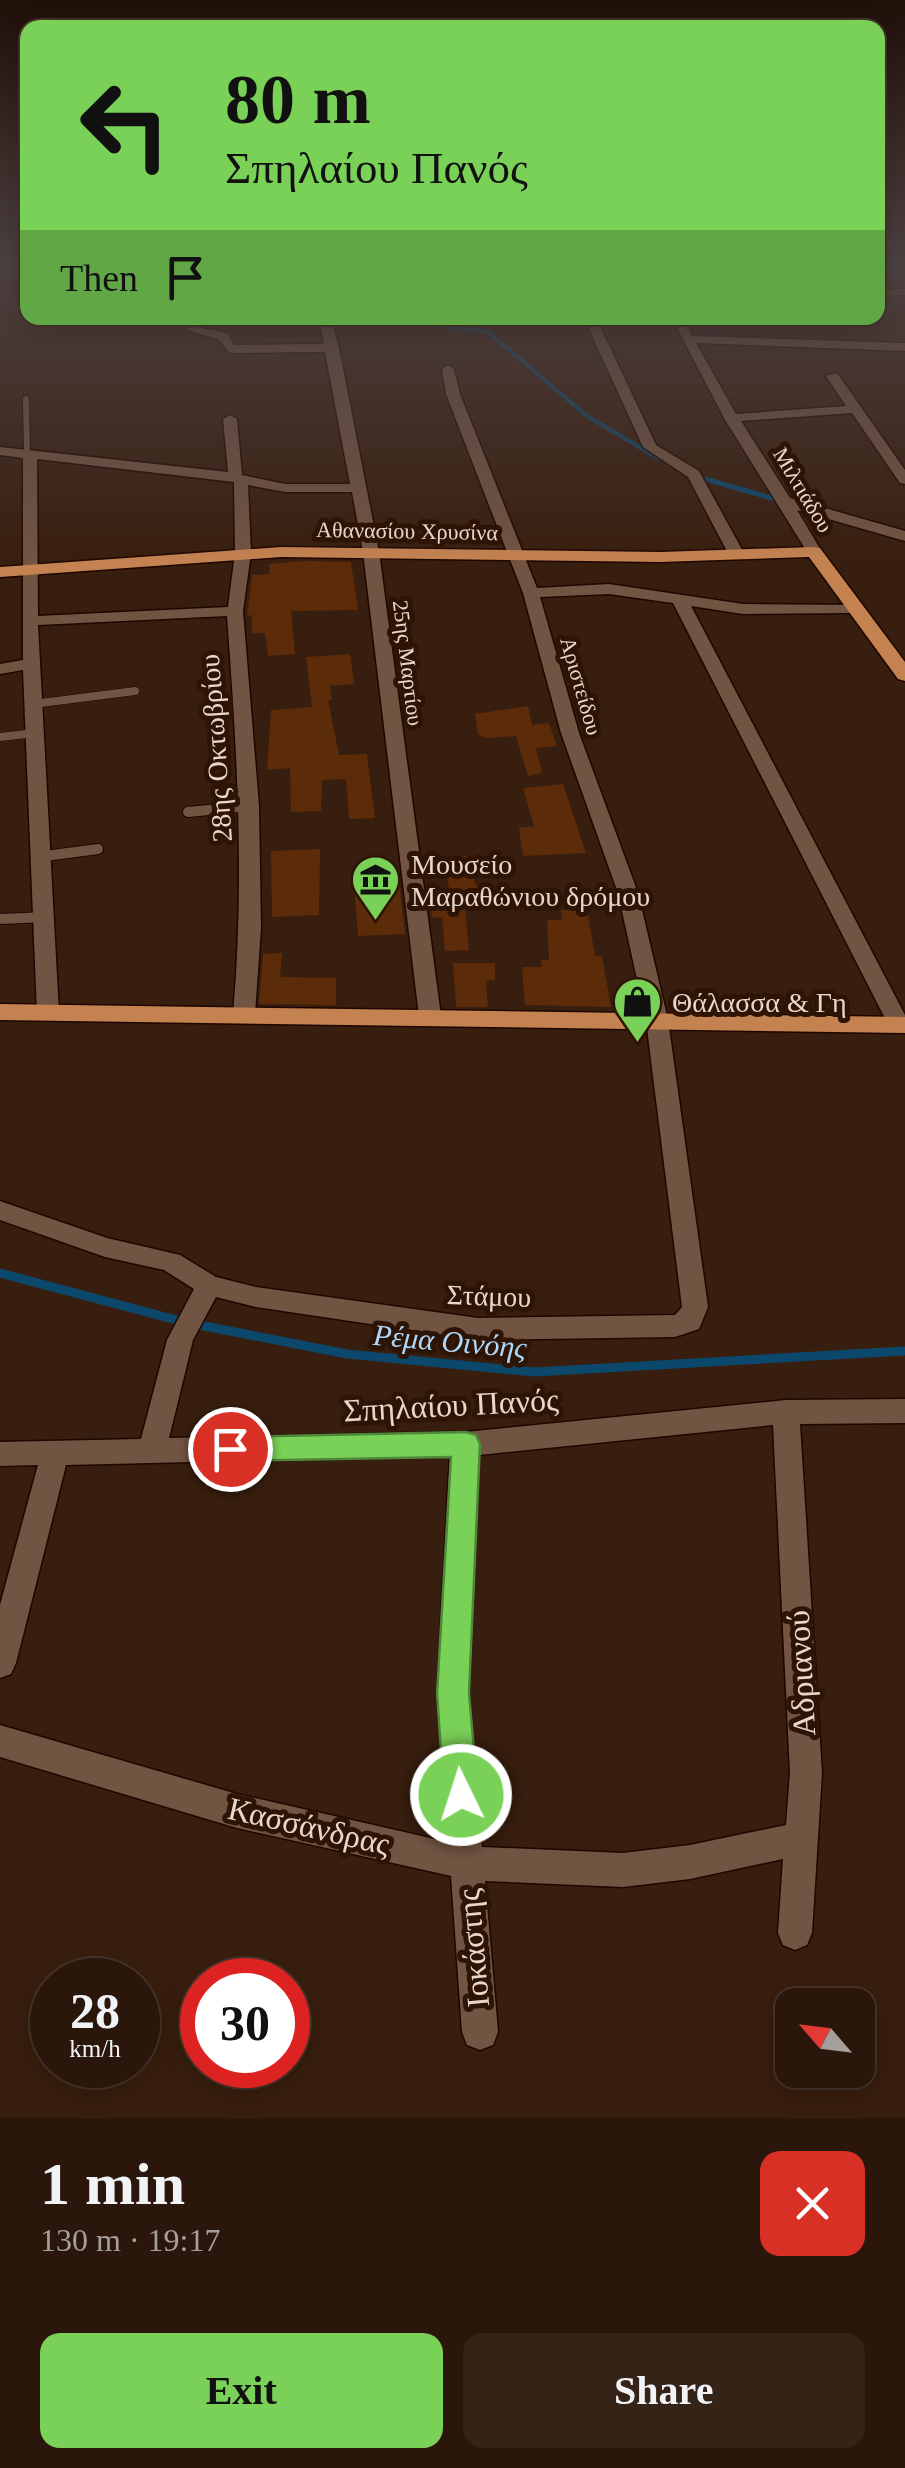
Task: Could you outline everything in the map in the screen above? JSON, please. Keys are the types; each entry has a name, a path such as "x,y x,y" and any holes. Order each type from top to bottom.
{"main road":[{"name":"Αθανασίου Χρυσίνα","path":"0,572 244,553 814,552"},
{"name":"Μιλτιάδου","path":"814,552 905,675"},
{"path":"0,1012 902,1026"}],"street":[{"name":"25ης Μαρτίου","path":"336,366 371,552 430,1016"},
{"path":"612,366 650,447 694,474 736,555"},
{"name":"Μιλτιάδου","path":"703,366 814,552"},
{"name":"Αριστείδου","path":"448,369 453,394 479,452 531,593 570,733 628,892 657,1020"},
{"path":"832,376 905,480"},
{"path":"731,418 856,408"},
{"name":"28ης Οκτωβρίου","path":"230,418 244,553 234,612 250,806 251,928 244,1014"},
{"path":"0,451 238,478 284,488 360,488"},
{"path":"28,455 34,570 30,664 45,856 48,1013"},
{"path":"787,502 905,536"},
{"path":"531,593 609,589 743,609 857,608"},
{"path":"678,597 902,1026"},
{"path":"30,622 234,612"},
{"path":"0,669 30,664"},
{"name":"Στάμου","path":"0,1210 105,1248 172,1262 208,1285 274,1300 478,1330 674,1326 690,1321 696,1307 657,1020"},
{"path":"152,1451 180,1340 208,1285"},
{"name":"Σπηλαίου Πανός","path":"0,1454 466,1444 786,1412 905,1411"},
{"name":"Αδριανού","path":"786,1412 806,1772 796,1933"},
{"name":"Ιοκάστης","path":"466,1444 453,1693 480,2032"},
{"path":"0,1663 55,1453"},
{"name":"Κασσάνδρας","path":"0,1741 237,1810 466,1862 624,1870 690,1862 802,1838"}],"lane":[{"path":"26,399 28,455"},
{"path":"33,704 135,690"},
{"path":"0,736 36,733"},
{"path":"188,812 250,806"},
{"path":"45,856 98,849"},
{"path":"0,919 47,918"}],"building":[{"path":"351,562 358,610 291,611 295,654 268,656 265,633 252,633 252,615 247,616 252,575 270,574 269,564"},
{"path":"350,654 354,684 330,686 332,699 328,700 339,755 367,754 375,818 349,819 346,779 322,780 321,811 291,812 290,768 267,770 271,710 312,707 306,657"},
{"path":"528,706 532,725 549,723 557,746 536,748 542,773 528,776 516,736 484,738 478,734 475,714"},
{"path":"563,784 586,853 523,856 519,828 534,826 523,788"},
{"path":"320,849 319,915 272,917 271,851"},
{"path":"468,856 476,886 481,886 484,908 465,909 469,950 445,951 442,917 432,918 429,895 450,894 444,858"},
{"path":"399,881 405,934 358,936 354,883"},
{"path":"587,909 595,956 602,956 611,1007 525,1005 522,967 542,967 541,960 549,960 547,920 562,920 561,910"},
{"path":"282,953 280,977 336,978 336,1005 259,1004 263,954"},
{"path":"453,963 495,963 495,980 486,981 488,1007 456,1007"}],"waterway":[{"path":"528,366 587,416 658,458"},
{"path":"706,479 720,483"},
{"path":"712,481 782,501"},
{"name":"Ρέμα Οινόης","path":"0,1273 184,1322 347,1354 534,1372 905,1351"}],"place":[{"name":"Μουσείο Μαραθώνιου δρόμου","path":"376,922"},
{"name":"Θάλασσα & Γη","path":"637,1044"}],"route":[{"path":"230,1449 466,1444 453,1693 461,1795"}]}
